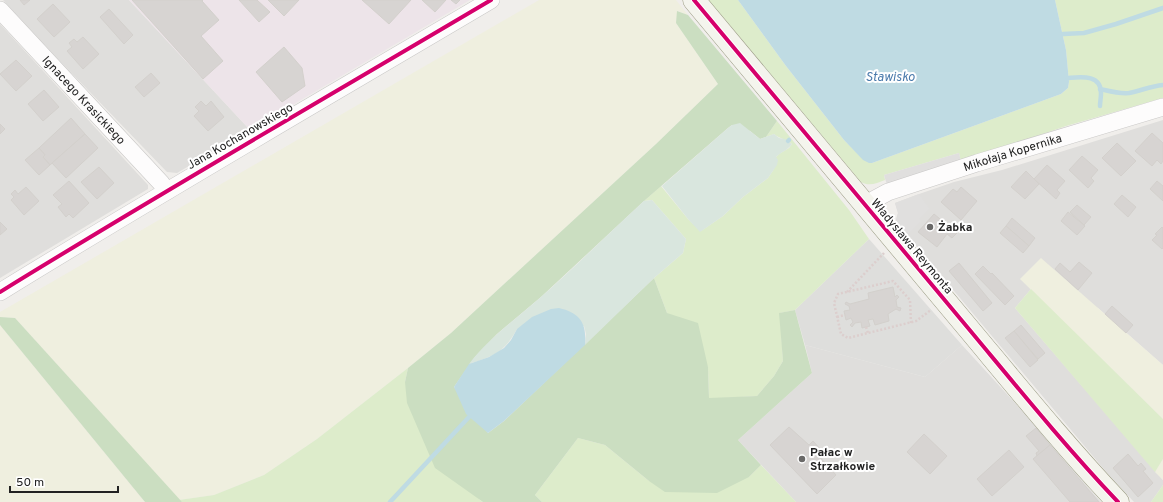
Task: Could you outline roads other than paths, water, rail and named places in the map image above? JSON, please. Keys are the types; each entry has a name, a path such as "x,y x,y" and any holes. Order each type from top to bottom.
{"street":[{"name":"Jana Kochanowskiego","path":"0,292 77,244 491,0"},
{"name":"Władysława Reymonta","path":"694,0 1040,414 1118,502"},
{"name":"Ignacego Krasickiego","path":"0,10 168,191"},
{"name":"Mikołaja Kopernika","path":"864,205 888,192 977,163 1163,107"}],"water":[{"name":"Stawisko","path":"738,0 1055,0 1066,50 1069,82 1068,88 1061,94 869,163 863,160 844,140 786,66"},
{"path":"559,308 572,313 581,320 585,331 585,345 504,421 488,433 466,414 454,387 469,364 489,357 504,348 511,340 517,329 532,317 551,309"}],"waterway":[{"path":"1063,34 1084,33 1163,8"},
{"path":"1068,78 1084,77 1098,82 1101,93 1100,106"},
{"path":"1100,89 1118,93 1129,93 1163,85"},
{"path":"390,502 469,417"}],"place":[{"name":"Żabka","path":"930,227"},
{"name":"Pałac w Strzałkowie","path":"802,459"}]}
